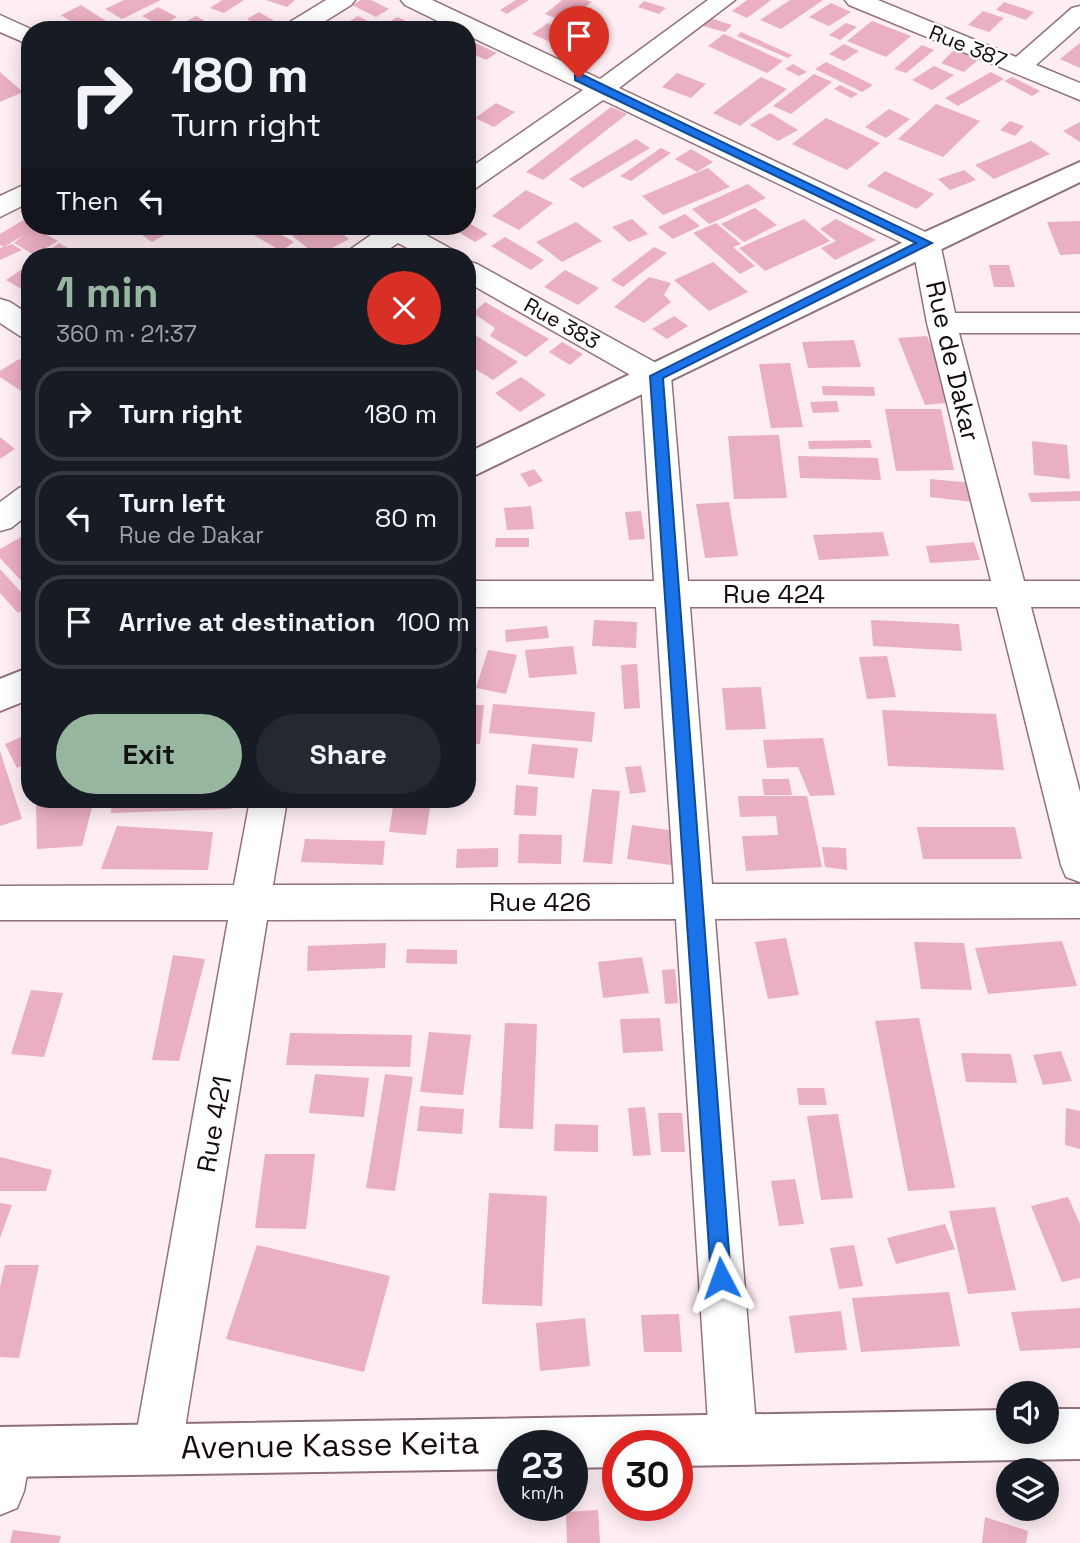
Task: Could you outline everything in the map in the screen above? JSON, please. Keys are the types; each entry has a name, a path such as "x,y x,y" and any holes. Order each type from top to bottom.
{"main road":[{"path":"476,463 926,243 1080,171"},
{"path":"0,696 21,686"},
{"name":"Avenue Kasse Keita","path":"2,1465 158,1447 1080,1434"}],"street":[{"path":"308,21 342,0"},
{"path":"413,0 458,21"},
{"path":"476,176 602,89 723,0"},
{"name":"Rue 387","path":"857,0 1080,92"},
{"path":"1020,67 1080,13"},
{"path":"0,22 21,33"},
{"path":"476,30 926,243"},
{"path":"0,208 21,195"},
{"path":"369,248 386,235"},
{"path":"409,235 430,248"},
{"name":"Rue de Dakar","path":"926,243 942,323 1080,865"},
{"name":"Rue 383","path":"476,275 656,376"},
{"path":"0,309 21,323"},
{"path":"942,323 1080,323"},
{"path":"656,376 733,1438"},
{"path":"0,519 21,503"},
{"name":"Rue 424","path":"476,594 1080,594"},
{"name":"Rue 421","path":"158,1447 267,808"},
{"name":"Rue 426","path":"0,903 1080,901"}],"building":[{"path":"124,0 161,0 122,19 105,9"},
{"path":"222,0 244,0 224,13 210,8"},
{"path":"266,0 295,0 287,7"},
{"path":"361,0 371,0 389,9 376,17 352,5"},
{"path":"516,0 529,0 507,14 500,10"},
{"path":"562,0 592,2 566,22 545,14"},
{"path":"747,0 771,0 747,18 732,11"},
{"path":"790,0 823,0 781,29 760,20"},
{"path":"644,1 666,8 659,14 638,7"},
{"path":"1004,2 1034,12 1026,20 996,10"},
{"path":"831,3 851,12 829,26 809,17"},
{"path":"81,5 106,21 70,21 61,15"},
{"path":"158,7 177,17 170,21 152,21 142,16"},
{"path":"983,11 1004,18 989,32 968,25"},
{"path":"259,12 274,21 250,21 247,19"},
{"path":"196,16 205,21 187,21"},
{"path":"358,16 368,21 350,21"},
{"path":"397,17 406,21 391,21"},
{"path":"710,18 732,25 725,32 703,26"},
{"path":"872,21 911,36 886,57 847,41"},
{"path":"548,23 571,34 555,44 532,34"},
{"path":"846,23 857,27 840,40 829,35"},
{"path":"741,32 792,55 788,58 737,36"},
{"path":"724,34 783,61 767,73 708,46"},
{"path":"578,37 594,47 584,52 568,43"},
{"path":"476,43 497,53 486,60 476,55"},
{"path":"1080,43 1080,68 1060,59"},
{"path":"844,44 859,51 844,61 829,54"},
{"path":"922,45 934,50 906,73 894,69"},
{"path":"955,49 979,59 964,72 941,63"},
{"path":"826,62 873,85 862,92 815,69"},
{"path":"793,64 807,72 799,76 785,69"},
{"path":"934,66 954,75 932,90 912,80"},
{"path":"0,72 21,93 0,102"},
{"path":"991,72 1004,79 958,106 945,98"},
{"path":"677,73 706,84 691,98 662,87"},
{"path":"814,74 832,82 791,114 773,106"},
{"path":"761,77 787,89 740,126 713,113"},
{"path":"1012,77 1040,91 1032,96 1004,81"},
{"path":"840,85 858,94 851,98 834,89"},
{"path":"496,103 515,112 494,127 476,117"},
{"path":"936,104 980,121 943,157 898,139"},
{"path":"611,107 627,114 543,180 526,172"},
{"path":"889,109 910,119 886,138 865,127"},
{"path":"770,113 798,130 778,141 750,125"},
{"path":"826,118 880,143 847,170 792,144"},
{"path":"1010,121 1024,126 1015,136 1000,130"},
{"path":"1080,122 1080,142 1063,131"},
{"path":"636,139 650,148 583,188 569,179"},
{"path":"1031,141 1050,154 994,179 975,165"},
{"path":"661,148 671,153 631,181 620,176"},
{"path":"691,149 713,162 697,172 675,159"},
{"path":"708,168 730,187 663,215 642,196"},
{"path":"964,170 976,180 950,190 938,179"},
{"path":"885,171 934,194 917,209 867,186"},
{"path":"748,184 766,198 709,224 692,209"},
{"path":"526,190 553,203 519,230 492,216"},
{"path":"755,208 777,225 744,242 721,224"},
{"path":"685,214 700,226 673,239 658,227"},
{"path":"632,219 648,234 629,242 612,227"},
{"path":"804,219 830,241 765,271 739,248"},
{"path":"836,219 876,240 835,260 821,248 836,241 820,229"},
{"path":"21,221 21,235 24,235 4,247 0,245 0,234"},
{"path":"1080,221 1080,254 1060,255 1047,222"},
{"path":"576,222 602,241 562,262 536,242"},
{"path":"716,223 741,244 733,247 755,266 740,274 693,233"},
{"path":"476,227 488,234 475,242 463,235 476,235"},
{"path":"24,235 47,235 58,241 46,248 22,248 14,243"},
{"path":"142,235 164,235 152,242"},
{"path":"254,235 281,235 294,242 285,248 276,248"},
{"path":"291,235 344,235 349,239 332,248 307,248"},
{"path":"505,237 544,260 531,270 491,246"},
{"path":"59,243 68,248 52,248"},
{"path":"12,244 21,250 0,260 0,248"},
{"path":"654,247 667,253 623,287 611,280"},
{"path":"713,262 748,292 709,311 674,280"},
{"path":"989,265 1009,265 1015,287 994,287"},
{"path":"21,270 21,289 6,280"},
{"path":"565,270 599,288 578,305 544,287"},
{"path":"649,277 671,283 664,295 671,302 644,323 614,307"},
{"path":"485,302 549,339 526,357 490,336 495,328 476,315 476,310"},
{"path":"674,316 688,326 667,339 652,329"},
{"path":"476,336 518,362 493,380 476,370"},
{"path":"927,336 955,402 925,405 898,338"},
{"path":"854,340 861,367 808,368 802,342"},
{"path":"562,342 583,354 570,365 549,352"},
{"path":"19,359 21,360 21,391 0,377 0,371"},
{"path":"790,363 803,427 771,428 759,364"},
{"path":"521,377 546,395 520,412 495,393"},
{"path":"822,386 874,387 875,396 823,395"},
{"path":"837,401 839,412 813,413 810,402"},
{"path":"885,409 941,409 954,470 896,471"},
{"path":"779,435 787,498 734,499 728,436"},
{"path":"0,437 15,449 0,459"},
{"path":"870,440 872,448 809,449 808,441"},
{"path":"1032,441 1067,445 1070,479 1034,475"},
{"path":"798,456 878,458 881,480 800,478"},
{"path":"534,469 543,481 529,487 520,474"},
{"path":"930,479 973,483 974,502 930,497"},
{"path":"1080,491 1080,501 1031,502 1028,493"},
{"path":"729,502 738,556 705,558 696,504"},
{"path":"531,506 534,529 507,530 504,508"},
{"path":"641,511 645,539 629,540 625,512"},
{"path":"883,532 889,556 819,560 813,535"},
{"path":"21,537 21,580 0,558 0,549"},
{"path":"496,538 529,538 529,547 495,547"},
{"path":"974,542 980,560 930,563 926,546"},
{"path":"0,569 21,592 21,611 18,613 0,593"},
{"path":"594,620 637,622 636,648 592,646"},
{"path":"871,620 959,624 962,651 873,646"},
{"path":"547,626 549,638 506,642 505,630"},
{"path":"573,646 577,674 529,678 525,650"},
{"path":"488,650 517,655 506,694 476,688"},
{"path":"887,656 896,697 867,699 859,657"},
{"path":"637,664 640,708 624,709 621,665"},
{"path":"761,687 766,729 726,730 722,688"},
{"path":"493,704 595,712 592,742 489,733"},
{"path":"476,705 484,705 480,744 476,744"},
{"path":"882,710 996,714 1004,770 888,766"},
{"path":"21,737 21,766 17,768 5,744"},
{"path":"823,738 835,795 810,796 798,767 767,768 763,740"},
{"path":"532,744 578,748 574,778 528,774"},
{"path":"0,751 22,819 0,826"},
{"path":"641,766 646,792 630,794 625,767"},
{"path":"762,779 789,779 792,795 764,795"},
{"path":"516,785 538,787 536,816 514,815"},
{"path":"592,789 620,791 612,864 583,862"},
{"path":"738,796 807,796 822,867 746,871 742,836 778,835 776,816 740,817"},
{"path":"36,808 92,808 82,846 37,849"},
{"path":"111,808 232,808 231,809 111,813"},
{"path":"393,808 430,808 426,835 389,832"},
{"path":"632,825 676,831 671,865 627,859"},
{"path":"117,826 213,832 208,870 101,869"},
{"path":"917,827 1015,827 1022,859 923,859"},
{"path":"519,834 562,835 561,864 518,863"},
{"path":"305,839 385,841 383,865 301,862"},
{"path":"822,847 846,848 847,870 825,867"},
{"path":"498,848 498,867 456,868 457,849"},
{"path":"786,938 799,995 768,999 755,942"},
{"path":"1062,941 1077,986 988,994 975,948"},
{"path":"914,942 964,943 972,990 921,989"},
{"path":"386,943 385,968 307,971 308,946"},
{"path":"407,949 457,950 457,964 406,963"},
{"path":"173,955 205,959 179,1061 152,1060"},
{"path":"642,957 649,993 603,998 598,962"},
{"path":"675,969 678,1003 665,1004 662,970"},
{"path":"31,990 63,993 44,1057 11,1054"},
{"path":"660,1018 663,1051 623,1053 620,1019"},
{"path":"919,1018 955,1188 908,1191 875,1021"},
{"path":"505,1023 537,1024 533,1129 499,1128"},
{"path":"429,1032 471,1035 463,1095 420,1092"},
{"path":"290,1033 412,1035 410,1067 286,1065"},
{"path":"1061,1051 1072,1081 1043,1085 1033,1055"},
{"path":"961,1053 1011,1054 1017,1083 966,1082"},
{"path":"315,1074 369,1078 364,1117 309,1113"},
{"path":"385,1074 413,1077 395,1191 366,1188"},
{"path":"797,1088 824,1088 827,1105 799,1105"},
{"path":"420,1106 464,1109 462,1134 417,1131"},
{"path":"645,1107 651,1155 633,1156 628,1108"},
{"path":"1066,1108 1080,1111 1080,1149 1065,1145"},
{"path":"658,1113 682,1113 685,1152 661,1152"},
{"path":"838,1114 853,1198 821,1200 807,1116"},
{"path":"555,1124 598,1125 598,1152 554,1151"},
{"path":"265,1154 315,1154 306,1229 255,1228"},
{"path":"0,1157 52,1170 46,1191 0,1191"},
{"path":"795,1179 804,1224 779,1226 771,1181"},
{"path":"489,1193 547,1196 542,1306 482,1304"},
{"path":"1068,1197 1080,1224 1080,1278 1062,1282 1031,1206"},
{"path":"0,1203 12,1205 0,1238"},
{"path":"995,1207 1016,1290 968,1294 949,1211"},
{"path":"945,1224 955,1249 896,1264 887,1238"},
{"path":"257,1245 390,1276 364,1372 226,1339"},
{"path":"854,1245 863,1286 839,1289 830,1248"},
{"path":"5,1265 39,1265 19,1358 0,1357 0,1287"},
{"path":"949,1292 960,1346 861,1352 852,1298"},
{"path":"1080,1308 1080,1348 1020,1351 1011,1312"},
{"path":"841,1311 847,1350 795,1353 789,1316"},
{"path":"679,1314 682,1352 644,1352 641,1315"},
{"path":"585,1318 590,1366 540,1371 536,1323"},
{"path":"598,1510 600,1543 567,1543 566,1521 588,1521 588,1511"},
{"path":"985,1517 1028,1531 1026,1543 982,1543"},
{"path":"13,1530 61,1536 59,1543 10,1543"}],"route":[{"path":"579,78 926,243 656,376 721,1278"}]}
